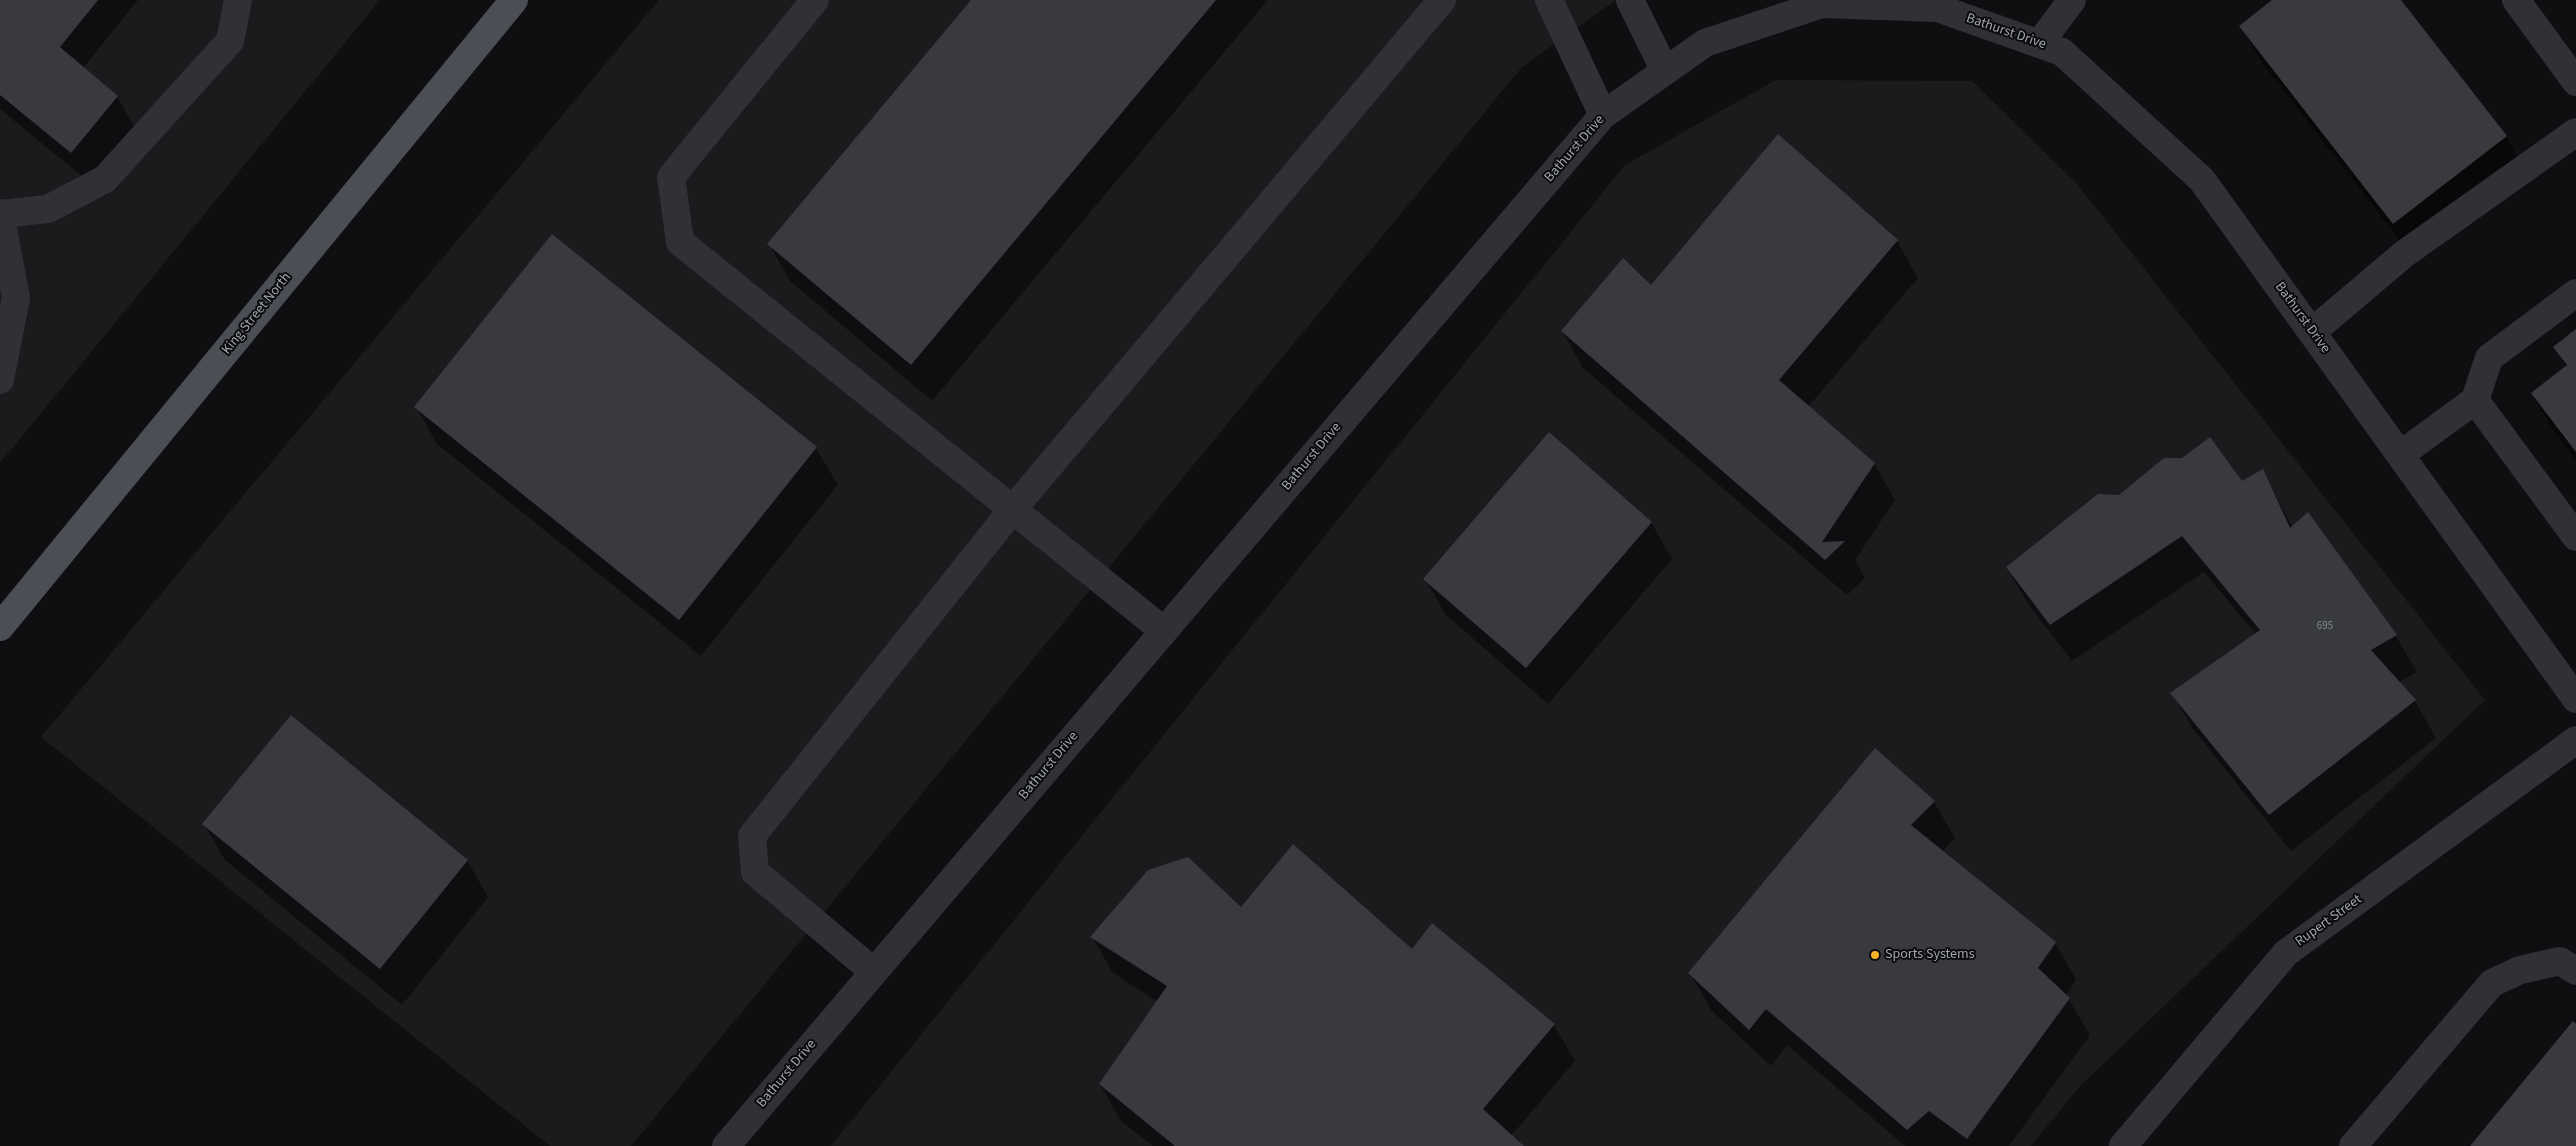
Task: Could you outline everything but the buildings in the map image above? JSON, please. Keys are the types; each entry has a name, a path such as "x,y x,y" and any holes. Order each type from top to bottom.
{"main road":[{"name":"King Street North","path":"0,627 514,0"}],"street":[{"path":"0,380 16,298 1,214 48,208 105,178 230,41 238,0"},
{"path":"815,0 671,177 680,242 1164,630"},
{"path":"874,972 755,872 752,836 1013,509 1442,0"},
{"path":"1549,0 1603,115"},
{"path":"1630,0 1665,71"},
{"path":"2039,44 2072,0"},
{"path":"2516,0 2576,82"},
{"name":"Bathurst Drive","path":"726,1146 1603,115 1705,43 1822,4 1931,4 2062,52 2202,180 2576,699"},
{"path":"2312,332 2404,254 2576,132"},
{"path":"2400,455 2474,400 2489,358 2576,293"},
{"path":"2474,400 2576,537"},
{"name":"Rupert Street","path":"2123,1146 2286,953 2576,740"},
{"path":"2353,1146 2492,983 2520,970 2560,961 2576,971"}],"shaded area":[{"path":"0,0 380,0 0,463"},
{"path":"659,0 1616,0 1522,67 631,1146 550,1146 41,737"},
{"path":"1776,80 1972,81 2077,184 2485,700 2080,1086 2031,1146 831,1146 1625,165"}],"place":[{"name":"Sports Systems","path":"1875,955"}]}
